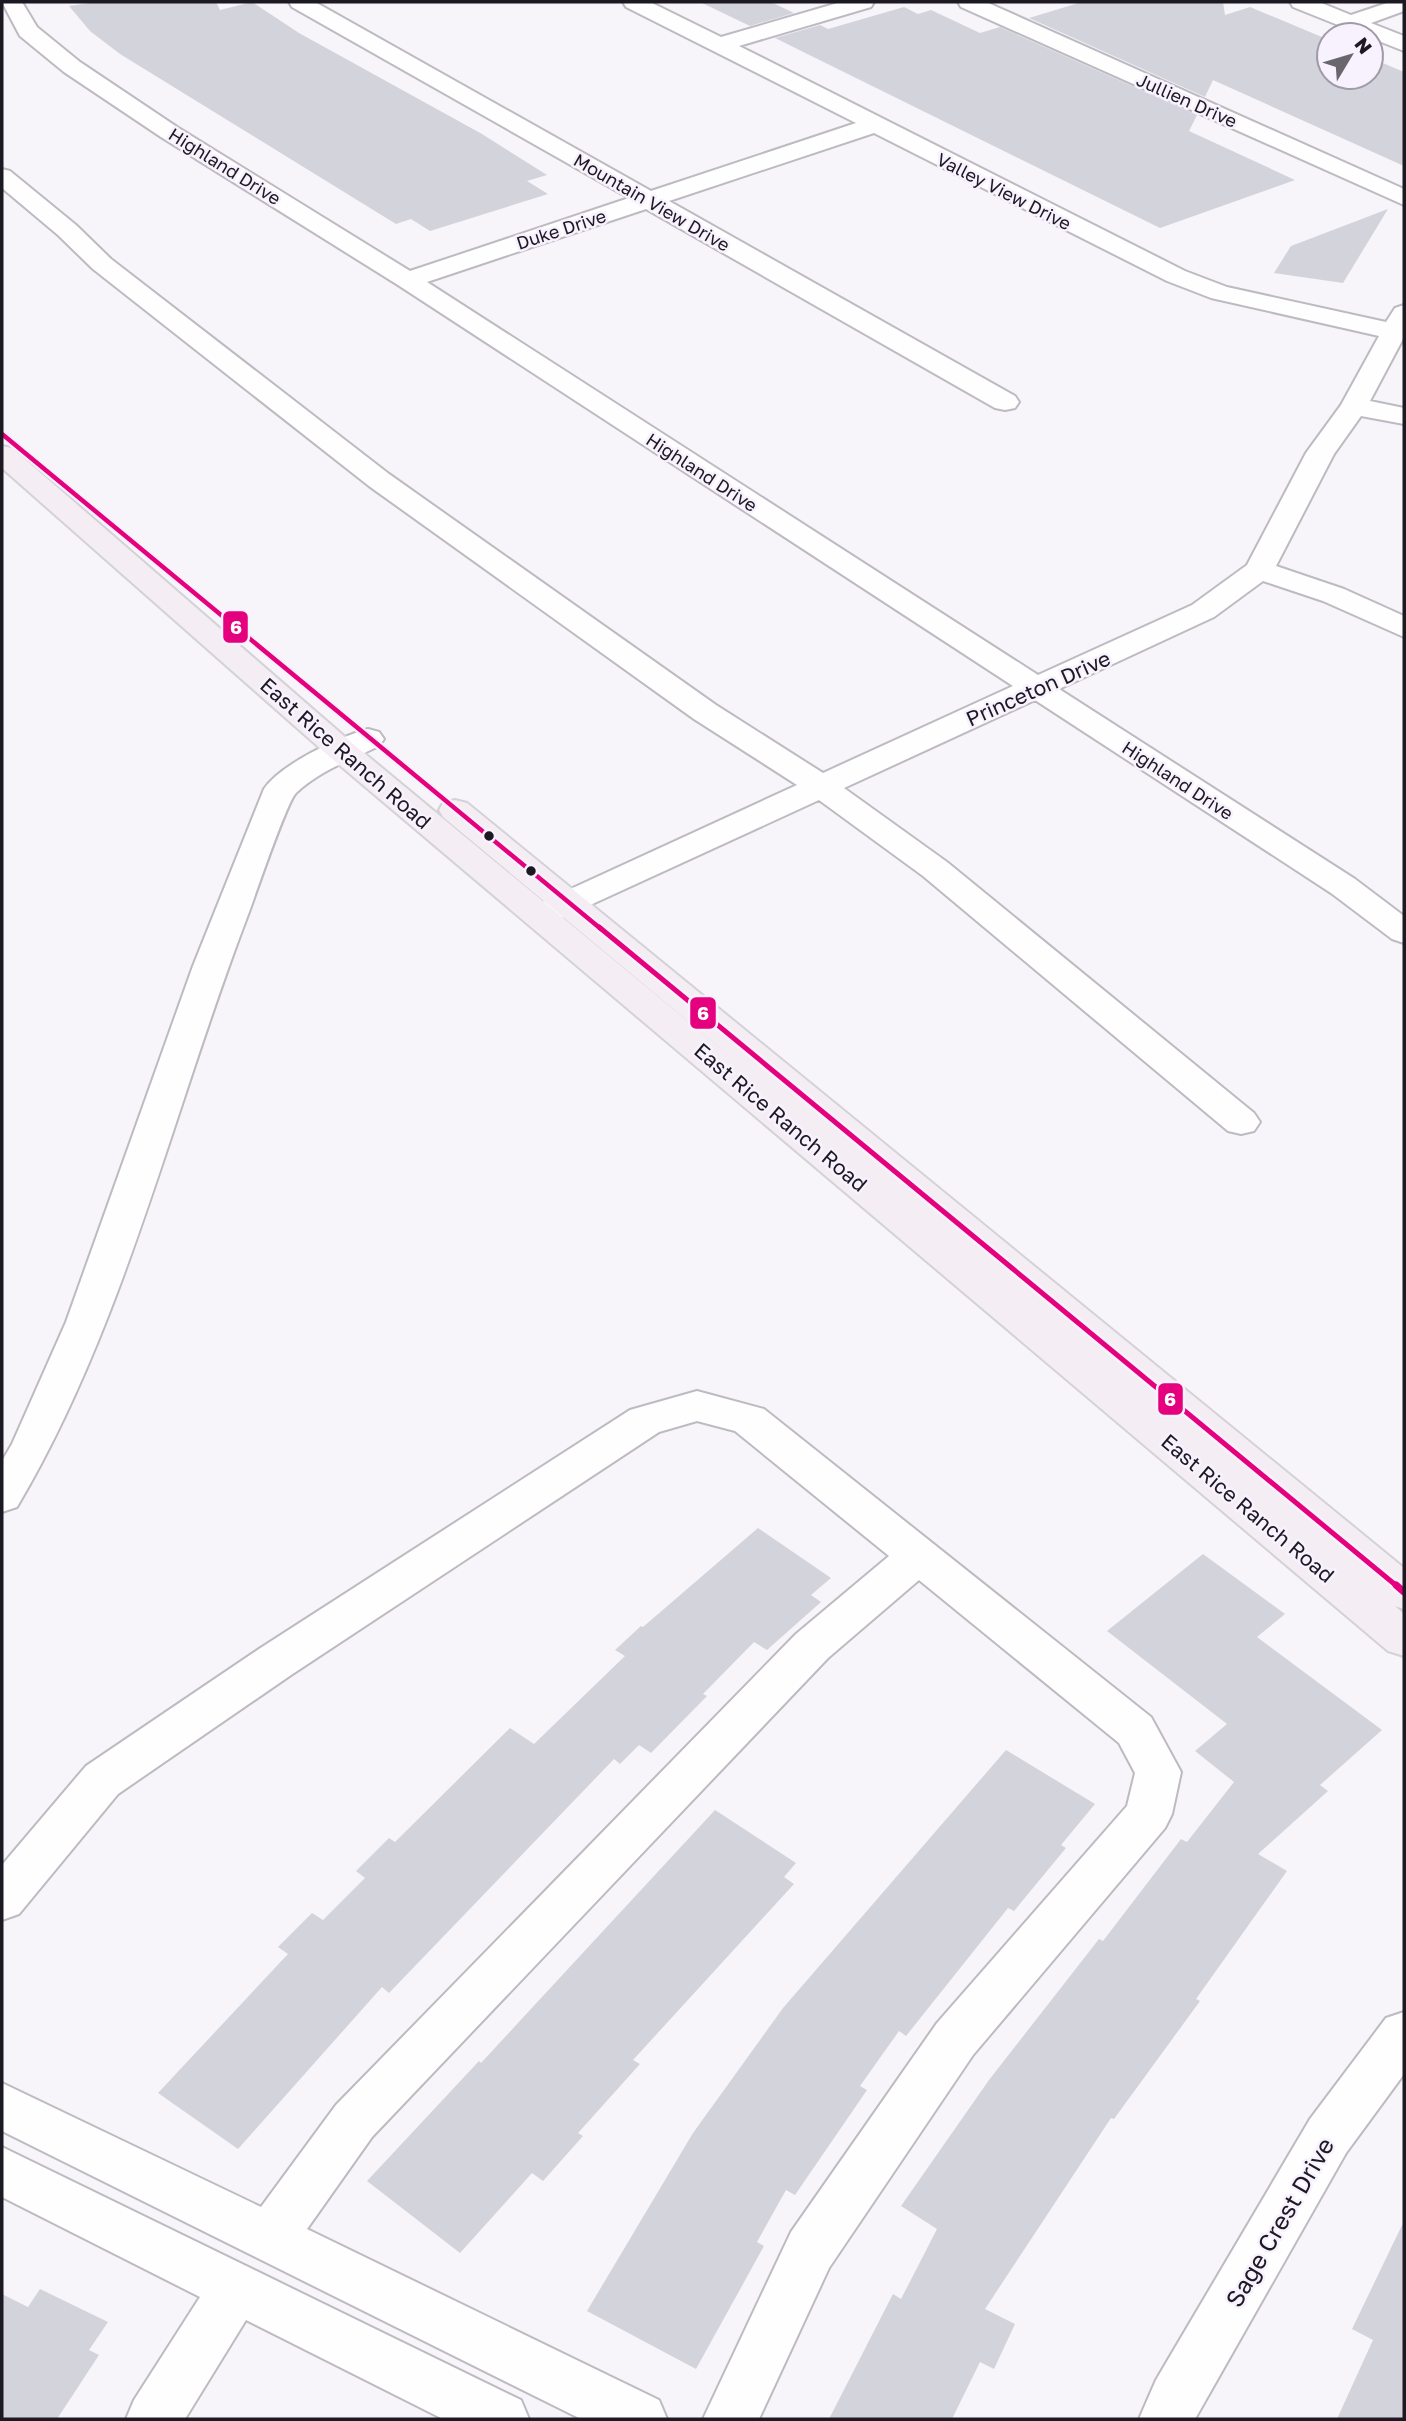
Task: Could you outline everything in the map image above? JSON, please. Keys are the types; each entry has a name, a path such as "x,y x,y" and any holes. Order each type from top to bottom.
{"main road":[{"name":"East Rice Ranch Road","path":"2,434 355,744"},
{"name":"East Rice Ranch Road","path":"2,454 553,909 1404,1639"},
{"name":"East Rice Ranch Road","path":"553,909 1404,1592"}],"street":[{"name":"Highland Drive","path":"11,2 27,31 72,67 407,280 1343,886 1404,932"},
{"name":"Mountain View Drive","path":"300,2 1005,402"},
{"name":"Valley View Drive","path":"634,2 1139,259 1187,280 1220,293 1399,322"},
{"path":"719,45 863,2"},
{"name":"Jullien Drive","path":"969,2 1404,198"},
{"path":"1301,2 1348,21"},
{"path":"1354,21 1404,4"},
{"path":"1385,36 1404,44"},
{"name":"Duke Drive","path":"407,280 874,125"},
{"path":"2,176 67,230 102,264 379,481 705,712 822,787 934,869 1241,1122"},
{"name":"Princeton Drive","path":"553,909 1203,611 1259,570 1320,453 1354,405 1399,322"},
{"path":"1354,405 1404,416"},
{"path":"1259,570 1333,592 1369,607 1404,628"},
{"path":"2,1496 31,1448 86,1322 211,965 280,789 355,744"},
{"path":"2,1899 102,1780 275,1662 645,1421 697,1406 749,1420 1135,1730 1158,1772 1148,1814 955,2039 810,2250 731,2419"},
{"path":"269,2239 354,2121 812,1646 918,1556"},
{"name":"Sage Crest Drive","path":"1167,2419 1328,2136 1404,2034"},
{"path":"2,2106 639,2419"},
{"path":"2,2171 501,2419"},
{"path":"154,2419 236,2287"}],"building":[{"path":"97,2 216,2 220,10 252,2 299,33 482,134 547,175 527,181 548,194 430,231 411,219 396,224 120,54 90,31 69,6"},
{"path":"700,2 771,2 794,13 750,26"},
{"path":"1082,2 1223,2 1225,15 1250,7 1315,34 1315,91 1385,91 1385,64 1404,72 1404,166 1213,80 1205,97 1029,18"},
{"path":"904,7 918,14 931,10 980,33 1000,27 1197,115 1189,131 1295,180 1160,228 775,38 820,25 828,29"},
{"path":"1388,209 1343,283 1274,273 1291,246"},
{"path":"758,1528 831,1578 811,1595 821,1602 767,1650 754,1642 703,1694 707,1696 651,1753 639,1745 620,1764 614,1759 389,1993 382,1987 238,2149 158,2093 288,1954 278,1947 312,1913 323,1920 365,1878 356,1871 389,1838 395,1842 510,1728 534,1744 625,1656 615,1650"},
{"path":"1203,1554 1285,1614 1257,1637 1382,1730 1320,1785 1328,1791 1258,1854 1287,1871 1196,1999 1200,2001 1114,2119 1111,2118 985,2309 1015,2324 994,2369 980,2362 952,2419 829,2419 893,2294 901,2299 937,2229 901,2206 989,2080 1099,1939 1103,1941 1181,1839 1187,1842 1234,1782 1195,1751 1227,1724 1107,1631"},
{"path":"1006,1750 1095,1804 1061,1845 1066,1848 1014,1911 1008,1908 906,2036 899,2031 860,2086 867,2090 795,2195 786,2190 757,2242 764,2246 696,2369 587,2311 693,2133 783,2008"},
{"path":"715,1810 796,1863 784,1877 794,1884 633,2060 640,2064 578,2133 583,2136 543,2181 532,2173 460,2253 367,2181 479,2061 481,2063"},
{"path":"1404,2221 1404,2419 1337,2419 1373,2340 1352,2329"},
{"path":"40,2289 108,2322 89,2350 99,2355 57,2419 2,2419 2,2294 28,2307"}],"transit line":[{"name":"6","path":"2,434 1404,1592"}]}
